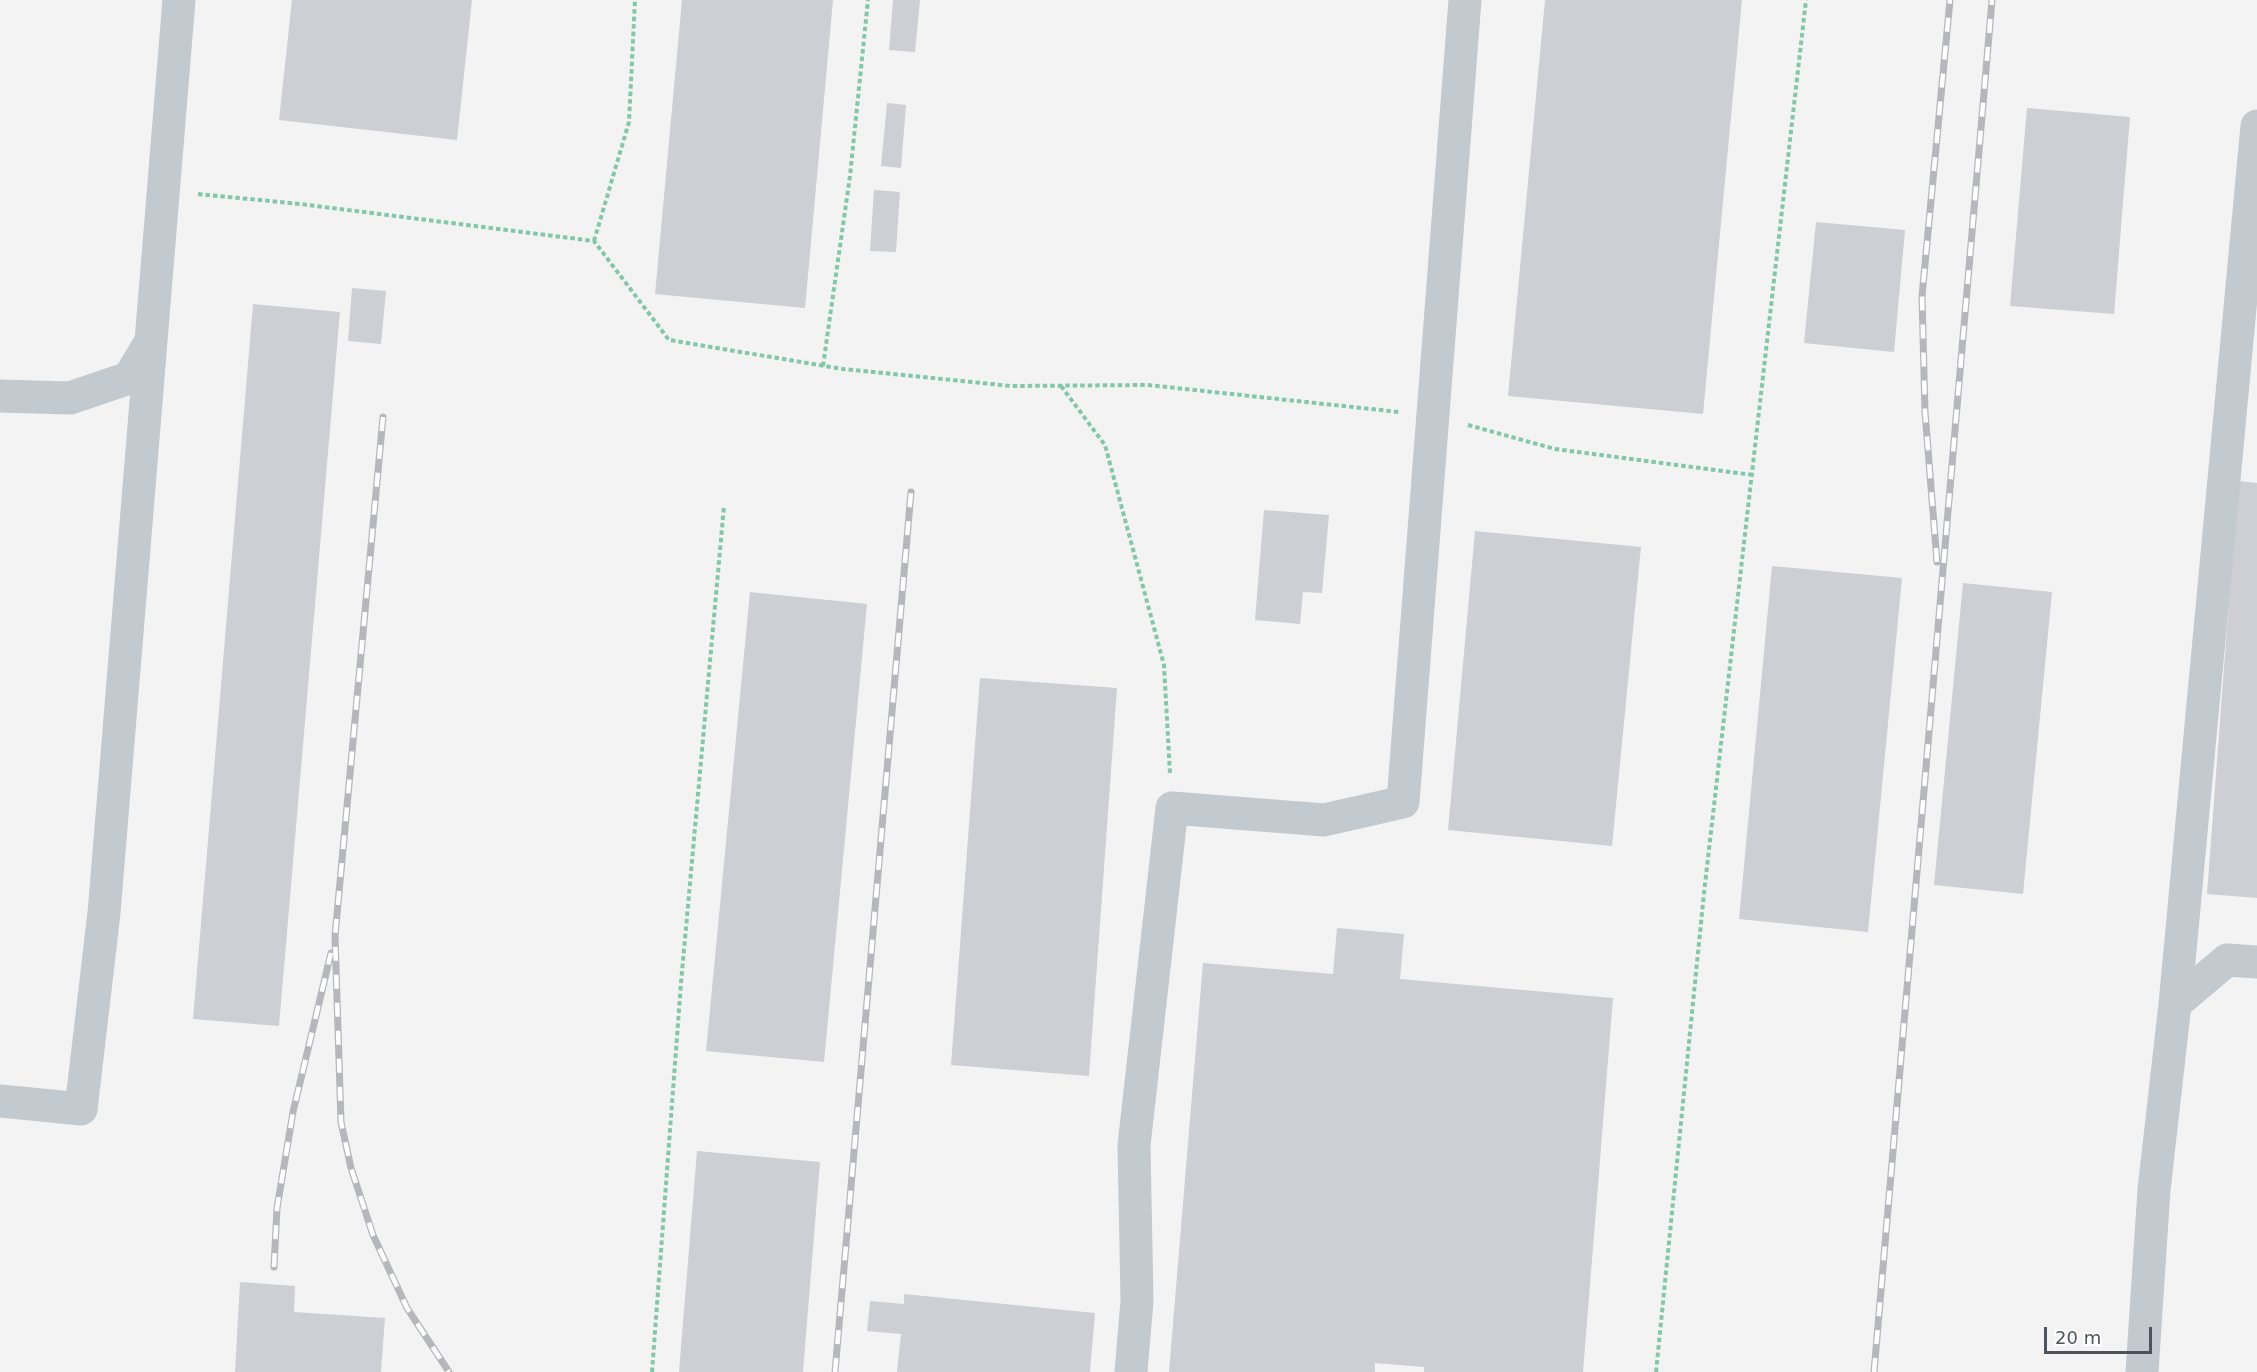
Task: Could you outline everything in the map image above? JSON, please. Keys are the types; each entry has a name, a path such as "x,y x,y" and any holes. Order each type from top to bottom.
{"lane":[{"path":"0,1101 81,1109 104,913 179,0"},
{"path":"1131,1372 1137,1301 1134,1145 1172,808 1324,820 1403,801 1465,0"},
{"path":"2142,1372 2154,1190 2175,1004 2257,126"},
{"path":"0,396 70,398 129,378 151,341"},
{"path":"2175,1004 2227,960 2257,962"}],"path":[{"path":"594,241 629,122 635,0"},
{"path":"823,366 850,176 868,0"},
{"path":"1656,1372 1704,893 1806,0"},
{"path":"164,188 195,194 312,205 594,241 669,340 823,366 1011,386 1148,385 1433,416 1555,449 1753,475"},
{"path":"1061,386 1105,445 1164,665 1172,808"},
{"path":"652,1372 681,982 724,506"}],"building":[{"path":"292,0 472,0 457,140 279,120"},
{"path":"682,0 833,0 805,308 655,294"},
{"path":"893,0 920,0 915,52 889,50"},
{"path":"1545,0 1742,0 1703,414 1508,396"},
{"path":"887,103 906,105 901,168 881,166"},
{"path":"2027,108 2130,117 2114,314 2010,306"},
{"path":"874,190 900,192 896,252 870,251"},
{"path":"1816,222 1905,230 1894,352 1804,343"},
{"path":"352,288 386,291 381,344 348,341"},
{"path":"253,304 340,312 279,1026 193,1019"},
{"path":"2238,481 2257,483 2257,898 2207,894"},
{"path":"1264,510 1329,515 1322,593 1303,592 1300,624 1255,620"},
{"path":"1475,531 1641,547 1612,846 1448,830"},
{"path":"1772,566 1902,578 1868,932 1739,919"},
{"path":"1963,583 2052,592 2023,894 1934,885"},
{"path":"750,592 867,604 824,1062 706,1051"},
{"path":"980,678 1117,688 1089,1076 951,1065"},
{"path":"1337,928 1404,934 1400,979 1613,998 1583,1372 1424,1372 1424,1367 1375,1363 1375,1372 1169,1372 1203,963 1333,974"},
{"path":"697,1151 820,1162 803,1372 679,1372"},
{"path":"240,1282 295,1286 294,1312 385,1318 381,1372 235,1372"},
{"path":"904,1294 1095,1313 1090,1372 897,1372 901,1334 867,1331 870,1301 904,1304"}],"railway":[{"path":"1937,562 1925,412 1922,296 1950,0"},
{"path":"1874,1372 1992,0"},
{"path":"383,417 335,936 341,1122 351,1168 373,1235 407,1308 449,1372"},
{"path":"835,1372 911,492"},
{"path":"274,1267 277,1208 293,1112 331,953"}]}
